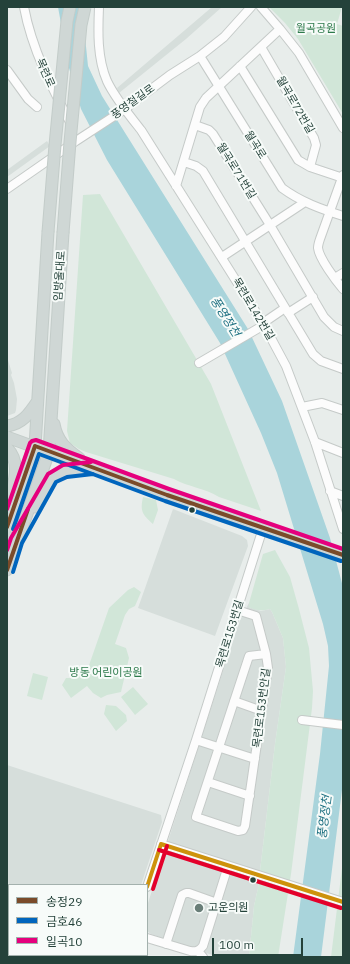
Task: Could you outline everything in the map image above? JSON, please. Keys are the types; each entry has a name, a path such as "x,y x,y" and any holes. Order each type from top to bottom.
{"main road":[{"name":"임방울대로","path":"7,527 35,446 48,232 67,21 70,7"},
{"name":"임방울대로","path":"7,570 12,539 49,452 70,142 81,25 85,7"},
{"path":"7,426 14,425 23,420 38,401"},
{"path":"52,406 55,429 59,441 68,450 93,468"},
{"path":"7,437 275,533 343,555"},
{"path":"7,448 14,457 16,468 7,519"},
{"path":"12,539 52,478 60,472 93,468"}],"street":[{"name":"목련로","path":"24,7 35,50 76,138"},
{"name":"목련로142번길","path":"99,7 98,42 103,69 108,82 124,110 141,130 222,257 286,366 315,442 343,529"},
{"name":"풍영철길로","path":"7,189 40,166 43,159 124,110 170,75 200,56 224,37 251,7"},
{"path":"261,7 299,53 343,128"},
{"path":"176,186 200,107 206,98 280,29"},
{"name":"월곡로72번길","path":"261,47 314,138 316,145 310,167"},
{"name":"월곡로","path":"200,56 282,188 305,202 343,216"},
{"path":"240,66 298,160 310,167 343,177 329,212 318,248 334,278 343,289"},
{"path":"7,70 28,99 37,107"},
{"name":"월곡로71번길","path":"195,125 209,130 213,134 324,317 334,327 343,331"},
{"path":"184,162 196,166 203,172 313,354 321,361 343,369"},
{"path":"222,257 305,202"},
{"path":"334,278 343,273"},
{"path":"202,362 262,325 285,308 313,297"},
{"path":"302,407 322,403 343,410"},
{"path":"315,442 343,453"},
{"path":"330,491 343,496"},
{"name":"목련로153번길","path":"148,885 196,740 263,528"},
{"name":"목련로153번안길","path":"208,782 196,817 238,831 243,830 250,796 268,668 256,616 237,610"},
{"path":"250,796 208,782 249,656 266,654"},
{"path":"234,701 262,711"},
{"path":"302,720 343,725"},
{"path":"196,740 255,759"},
{"path":"161,844 343,902"},
{"path":"148,938 201,954 228,866"},
{"path":"166,944 182,895 189,893 216,903"}],"shaded area":[{"path":"212,7 222,7 186,39 119,93 117,88"},
{"path":"47,141 50,146 7,177 7,170"},
{"path":"7,357 17,399 15,413 7,416"},
{"path":"173,509 242,536 247,540 248,546 215,636 138,608"},
{"path":"249,603 249,607 261,611 270,609 283,638 286,667 275,744 258,888 254,906 249,957 218,957 148,932 148,903 241,618"},
{"path":"7,765 161,815 162,822 141,884 7,883"}],"green space":[{"name":"월곡공원","path":"269,7 342,7 337,24 343,26 343,114 298,39"},
{"path":"100,194 211,384 261,511 219,497 174,479 86,452 70,443 67,431 83,195"},
{"path":"143,497 156,500 158,510 153,524 146,518 143,512"},
{"path":"275,550 290,577 309,648 313,691 312,708 291,874 278,957 249,957 254,906 258,888 275,744 286,667 283,638 272,612 270,609 254,609 249,607 249,603 263,554"},
{"name":"방동 어린이공원","path":"134,587 141,592 135,606 129,609 125,615 115,644 126,648 129,658 121,692 101,698 93,693 87,686 71,698 62,685 66,678 76,678 87,671 109,608 128,590"},
{"path":"33,673 48,677 42,700 27,696"},
{"path":"133,687 148,704 135,715 121,697"},
{"path":"106,705 116,706 126,715 127,721 116,731 104,714"},
{"path":"343,860 343,957 331,957"}],"water":[{"name":"풍영정천","path":"58,7 82,7 88,66 102,96 248,329 282,401 330,538 343,587 343,782 321,957 293,957 320,754 329,666 328,646 323,624 277,473 261,433 220,343 107,160 81,109 69,68"}],"transit line":[{"name":"일곡10","path":"7,509 30,443 36,440 169,489 343,549"},
{"name":"송정29","path":"7,527 35,446 167,495 343,555"},
{"name":"금호46","path":"13,529 39,454 165,501 341,561"},
{"name":"일곡10","path":"7,550 11,538 48,474 63,465 91,462"},
{"name":"금호46","path":"13,572 22,543 56,482 67,477 93,474"},
{"name":"송정29","path":"7,570 28,509"},
{"path":"161,844 343,902"},
{"path":"148,884 161,844"},
{"path":"153,889 167,846"},
{"path":"159,850 341,908"}],"place":[{"name":"고운의원","path":"199,908"}]}
